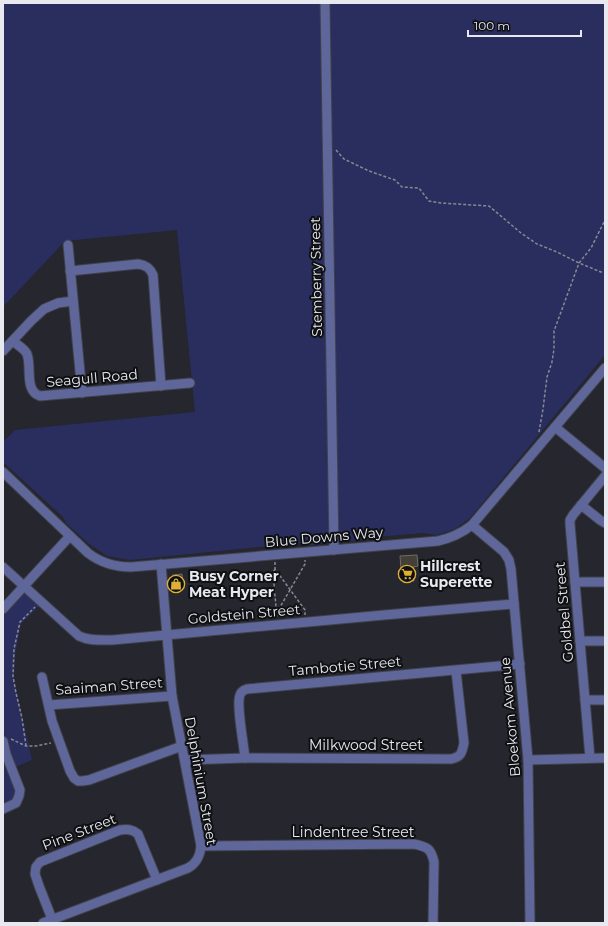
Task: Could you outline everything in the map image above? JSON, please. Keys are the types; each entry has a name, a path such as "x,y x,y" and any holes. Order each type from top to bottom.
{"street":[{"name":"Stemberry Street","path":"325,3 334,550"},
{"path":"68,244 82,393"},
{"path":"70,271 138,264 147,266 151,270 153,275 162,386"},
{"path":"3,351 44,309 58,303 73,301"},
{"name":"Seagull Road","path":"12,341 26,352 30,387 35,395 44,397 190,383"},
{"name":"Blue Downs Way","path":"3,472 92,556 109,564 122,567 438,541 457,535 472,525 605,368"},
{"path":"555,427 605,468"},
{"name":"Goldbel Street","path":"590,758 570,524 571,518 605,476"},
{"path":"581,505 605,523"},
{"name":"Bloekom Avenue","path":"472,525 504,552 511,569 528,760 530,923"},
{"path":"3,609 70,536"},
{"name":"Delphinium Street","path":"47,921 188,868 198,860 201,852 172,696 161,564"},
{"name":"Goldstein Street","path":"3,567 79,636 85,639 112,640 514,604"},
{"path":"575,582 605,582"},
{"path":"580,641 605,641"},
{"name":"Tambotie Street","path":"245,758 239,699 240,694 247,689 520,664"},
{"name":"Milkwood Street","path":"185,760 245,758 456,758 463,750 464,743 456,670"},
{"path":"42,677 52,721 70,771 74,778 78,781 82,782 182,746"},
{"name":"Saaiman Street","path":"49,705 172,696"},
{"path":"585,700 605,700"},
{"path":"3,809 16,803 20,790 6,754 5,740"},
{"path":"528,760 605,758"},
{"name":"Pine Street","path":"47,921 35,874 38,864 120,830 133,830 138,834 157,880"},
{"name":"Lindentree Street","path":"201,846 406,844 422,846 428,848 432,854 434,862 433,923"}],"path":[{"path":"328,148 334,149 344,159 395,180 402,187 419,188 429,201 489,206 521,233 537,244 579,263 601,272 605,272"},
{"path":"538,437 547,377 552,362 554,349 554,331 579,263 591,248 605,220"},
{"path":"276,614 305,564 305,557"},
{"path":"275,560 275,569 272,573 278,625"},
{"path":"275,569 305,610 306,622"},
{"path":"26,746 13,676 14,649 20,622 40,601"},
{"path":"5,740 12,739 26,746 48,744 59,740"}],"shaded area":[{"path":"3,3 605,3 605,355 470,518 455,529 436,535 423,533 364,538 356,541 324,541 319,545 299,543 130,560 107,556 88,543 66,523 63,517 3,462 3,442 15,430 195,412 177,230 65,241 3,307"},
{"path":"25,594 40,605 21,624 15,655 14,680 32,760 15,767 8,750 3,726 3,615 5,611"},
{"path":"3,756 16,789 15,799 3,806"}],"building":[{"name":"Hillcrest Superette","path":"417,555 418,566 413,567 414,581 402,581 400,556"},
{"name":"Busy Corner Meat Hyper","path":"182,574 183,589 171,591 170,579 173,575"}],"place":[{"name":"Hillcrest Superette","path":"407,574"},
{"name":"Busy Corner Meat Hyper","path":"176,584"}]}
